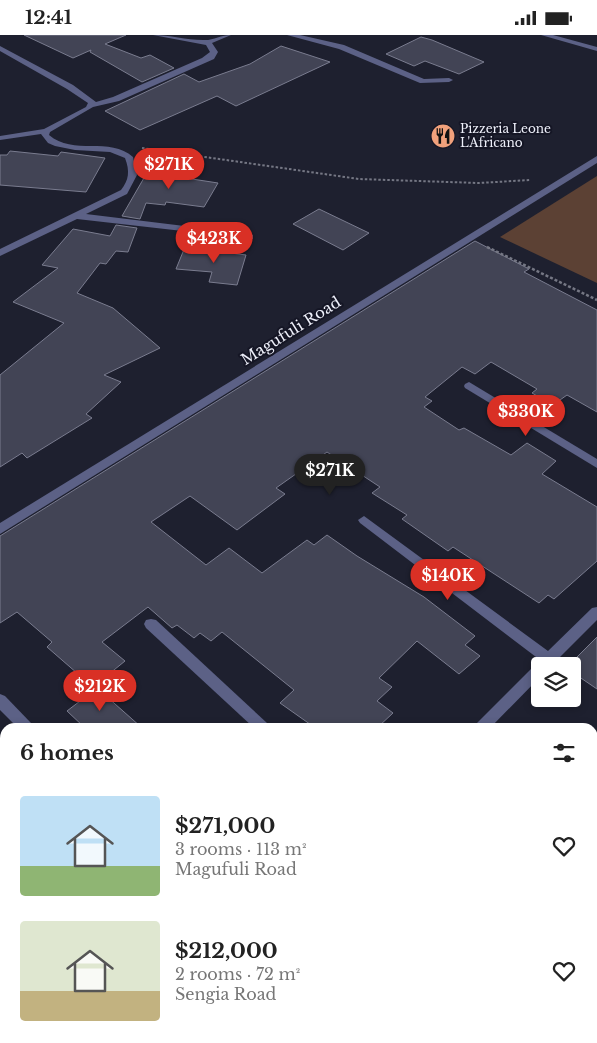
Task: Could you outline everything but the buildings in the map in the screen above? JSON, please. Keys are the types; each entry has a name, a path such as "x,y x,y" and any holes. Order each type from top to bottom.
{"street":[{"path":"157,35 188,42 209,43 227,35"},
{"path":"291,35 321,38 411,77 435,82 449,80"},
{"path":"545,35 597,49"},
{"path":"0,138 46,131 93,105 116,99 205,60 211,57 214,52 209,43"},
{"path":"0,48 70,87 93,105"},
{"path":"0,60 14,56"},
{"path":"0,253 124,192 133,181 134,170 129,157 113,149 62,145 49,141 45,136 46,131"},
{"name":"Magufuli Road","path":"0,529 597,159"},
{"path":"77,216 250,237"},
{"path":"469,386 597,464"},
{"path":"364,520 535,657"},
{"path":"551,657 597,612"},
{"path":"151,624 258,723"},
{"path":"486,723 531,677"},
{"path":"0,701 22,723"}],"path":[{"path":"141,148 380,181 478,183 565,178"},
{"path":"469,238 597,300"}],"shaded area":[{"path":"597,176 597,283 500,237"}],"place":[{"name":"Pizzeria Leone L'Africano","path":"443,136"}]}
